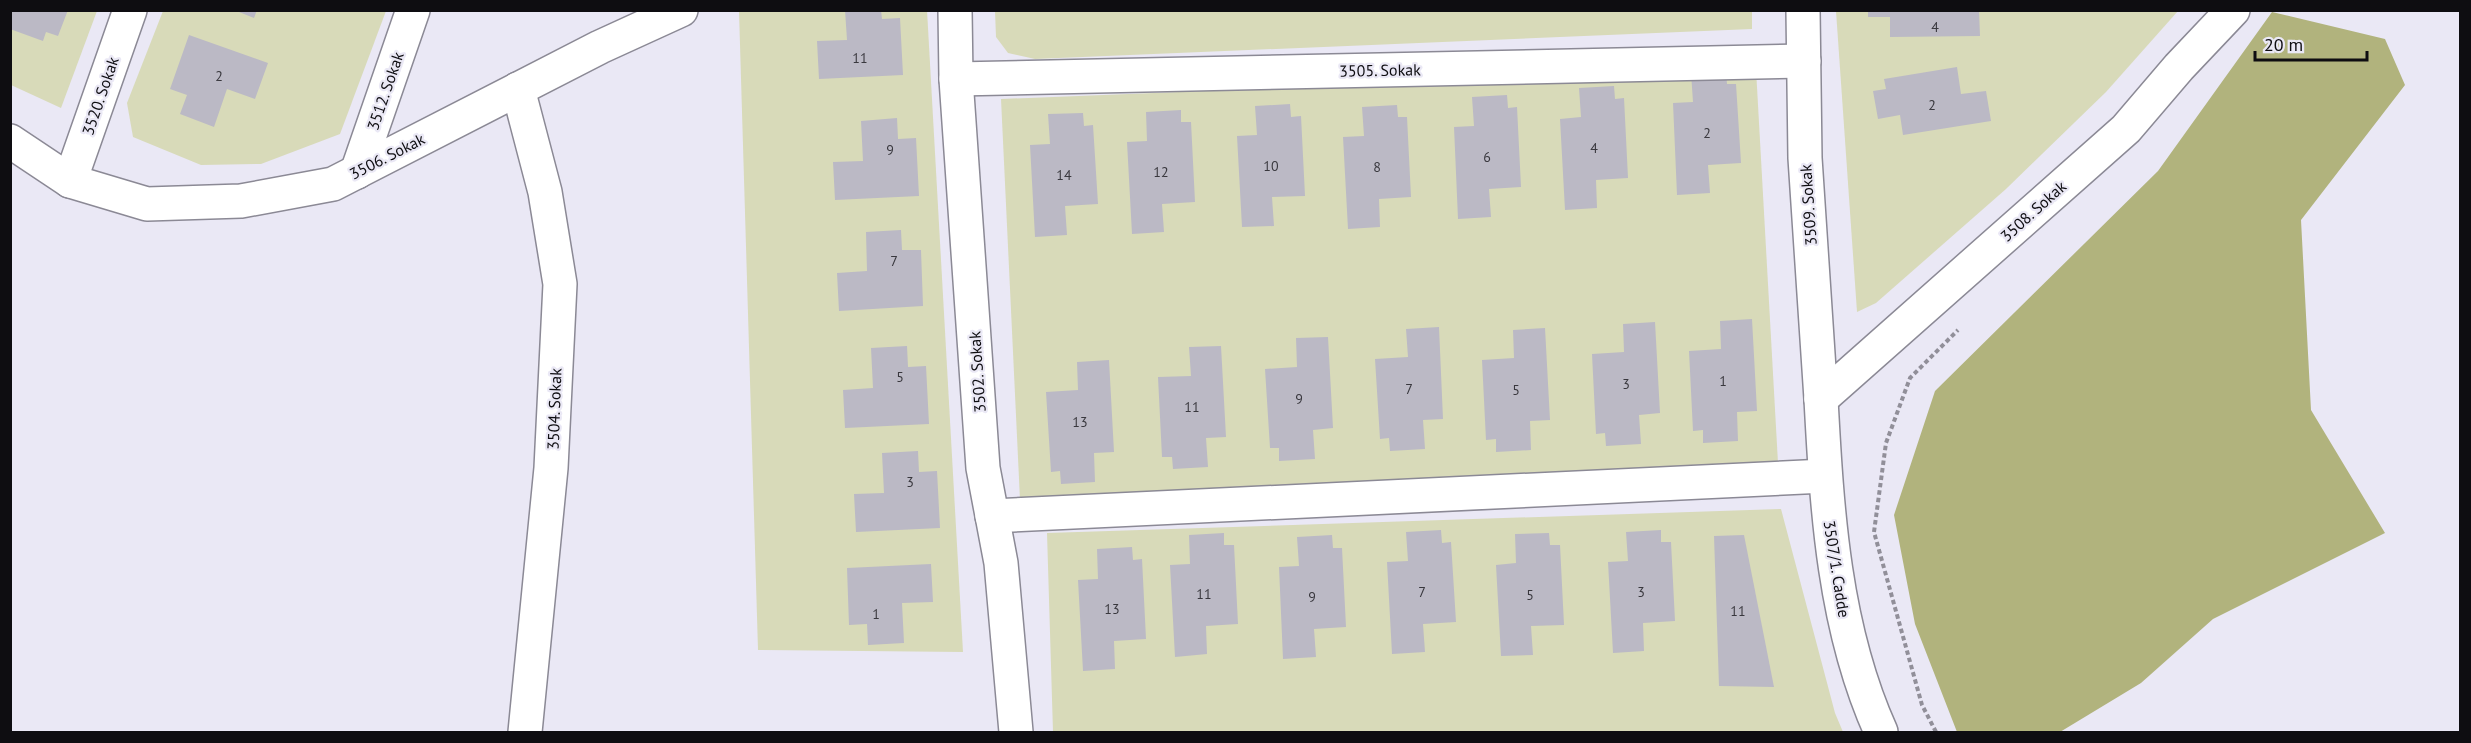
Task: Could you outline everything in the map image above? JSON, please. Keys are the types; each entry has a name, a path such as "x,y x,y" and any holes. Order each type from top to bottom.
{"street":[{"name":"3520. Sokak","path":"70,181 130,10"},
{"name":"3512. Sokak","path":"357,172 413,10"},
{"name":"3506. Sokak","path":"10,141 70,181 147,204 241,201 333,184 600,47 681,10"},
{"name":"3502. Sokak","path":"955,10 956,79 983,468 1001,563 1016,732"},
{"name":"3509. Sokak","path":"1803,10 1805,159 1821,399"},
{"name":"3508. Sokak","path":"1821,399 2126,129 2179,67 2233,10"},
{"name":"3505. Sokak","path":"956,79 1804,61"},
{"name":"3504. Sokak","path":"518,89 545,192 560,284 552,468 525,732"},
{"name":"3507/1. Cadde","path":"1821,399 1831,546 1844,614 1861,680 1881,732"},
{"path":"992,516 1825,476"}],"path":[{"path":"1936,732 1922,705 1874,532 1886,443 1910,378 1960,328"}],"green space":[{"path":"927,10 963,652 758,650 739,11"},
{"path":"10,11 97,11 61,108 11,85"},
{"path":"163,11 386,11 340,134 261,164 201,165 133,137 127,103"},
{"path":"995,11 1752,11 1752,29 1035,59 1008,53 996,37"},
{"path":"1836,11 2178,11 2106,92 2006,189 1876,303 1857,312"},
{"path":"2272,12 2385,39 2405,85 2301,220 2311,410 2385,533 2213,619 2141,683 2060,732 1957,732 1915,624 1894,515 1935,391 2158,171"},
{"path":"1756,69 1778,463 1020,500 1001,99"},
{"path":"1781,509 1835,713 1843,732 1053,732 1047,533"}],"building":[{"path":"10,10 68,10 58,36 46,32 43,41 10,29"},
{"path":"234,10 257,10 254,18"},
{"path":"845,10 881,10 882,19 900,18 903,75 819,79 817,41 847,40"},
{"path":"1868,10 1979,10 1980,36 1890,37 1890,17 1868,17"},
{"path":"189,35 268,63 255,99 227,89 214,127 180,114 187,95 170,89"},
{"path":"1957,67 1961,94 1986,91 1991,121 1903,135 1900,115 1878,119 1873,91 1886,89 1884,79"},
{"path":"1726,72 1727,84 1736,84 1741,163 1708,165 1710,193 1677,195 1673,103 1693,102 1691,73"},
{"path":"1614,86 1615,99 1624,98 1628,178 1596,180 1597,208 1565,210 1560,119 1581,117 1579,88"},
{"path":"1507,95 1508,108 1517,107 1521,187 1489,189 1491,217 1458,219 1454,127 1474,126 1472,97"},
{"path":"1290,104 1291,117 1301,116 1305,196 1272,197 1274,226 1242,227 1237,136 1257,135 1255,106"},
{"path":"1397,105 1398,117 1407,117 1411,197 1379,199 1380,227 1348,229 1343,137 1364,136 1362,107"},
{"path":"1181,110 1181,122 1191,122 1195,202 1162,204 1164,232 1132,234 1127,142 1147,141 1146,112"},
{"path":"1083,113 1084,126 1093,125 1098,204 1065,206 1067,235 1035,237 1030,145 1050,144 1048,114"},
{"path":"897,118 898,139 916,138 919,196 835,200 833,162 863,161 861,121"},
{"path":"901,230 902,250 921,250 923,306 839,311 837,273 867,271 866,232"},
{"path":"1752,319 1757,411 1737,412 1738,441 1703,443 1703,430 1693,431 1689,351 1721,349 1720,321"},
{"path":"1655,322 1660,413 1639,415 1641,444 1606,446 1605,433 1596,434 1592,354 1624,352 1623,324"},
{"path":"1439,327 1443,419 1423,420 1425,449 1390,451 1389,438 1380,439 1375,359 1408,357 1406,329"},
{"path":"1545,328 1550,420 1530,421 1531,450 1496,452 1496,439 1486,440 1482,360 1514,358 1513,330"},
{"path":"1328,337 1333,428 1313,430 1315,459 1279,461 1279,448 1270,448 1265,369 1297,367 1296,338"},
{"path":"907,346 908,367 926,366 929,424 845,428 843,390 873,388 871,348"},
{"path":"1221,346 1226,437 1206,438 1208,467 1173,469 1172,457 1162,457 1158,377 1191,376 1189,347"},
{"path":"1109,360 1114,452 1094,453 1095,482 1061,484 1060,471 1051,472 1046,392 1078,390 1077,362"},
{"path":"918,451 919,472 937,471 940,528 856,532 854,494 884,493 882,453"},
{"path":"1441,530 1442,543 1451,542 1456,622 1423,624 1425,652 1392,654 1387,562 1408,561 1406,532"},
{"path":"1661,530 1661,542 1671,542 1675,621 1643,623 1644,651 1613,653 1608,562 1628,561 1626,532"},
{"path":"1224,533 1224,545 1234,545 1238,624 1206,626 1207,654 1175,657 1170,565 1190,564 1189,535"},
{"path":"1549,533 1550,545 1560,545 1564,625 1531,626 1533,655 1501,656 1496,565 1516,563 1515,534"},
{"path":"1332,535 1333,548 1342,548 1346,627 1314,629 1316,657 1283,659 1279,567 1299,566 1297,537"},
{"path":"1744,535 1774,687 1719,686 1714,536"},
{"path":"1132,547 1133,560 1142,559 1146,639 1114,641 1115,669 1083,671 1078,580 1098,579 1097,549"},
{"path":"931,564 933,602 902,603 904,643 868,645 867,624 849,625 847,568"}]}
